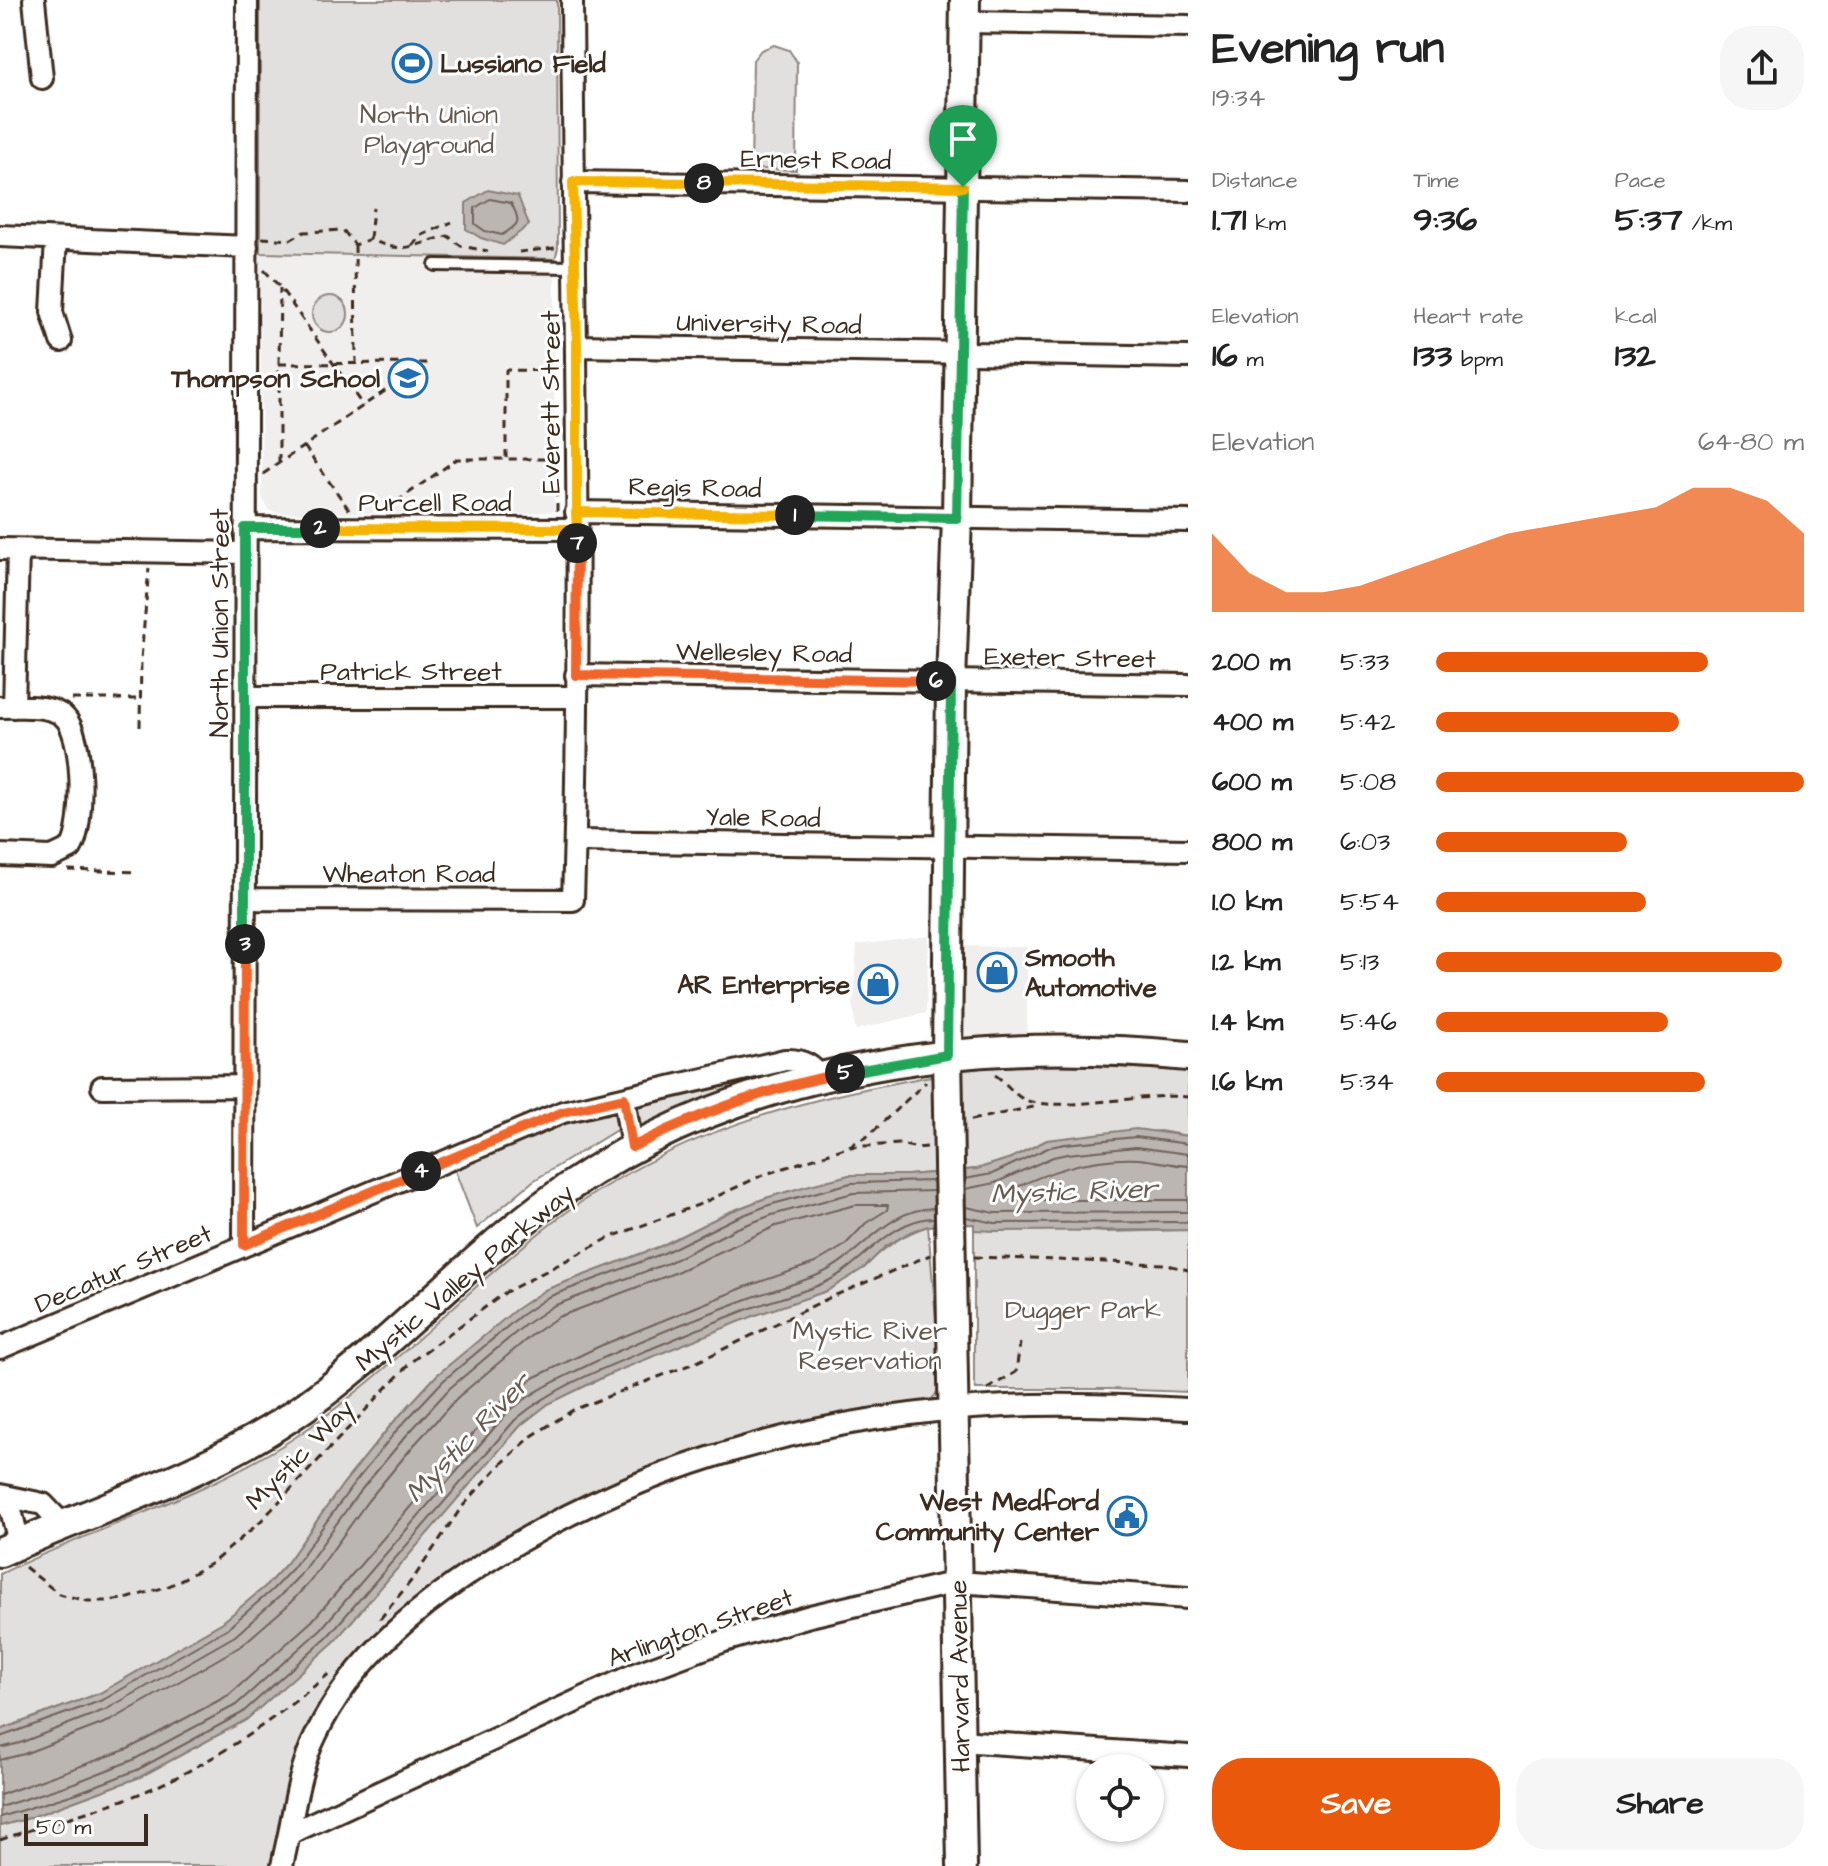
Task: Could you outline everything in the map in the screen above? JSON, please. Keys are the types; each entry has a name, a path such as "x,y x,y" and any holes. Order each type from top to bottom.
{"street":[{"path":"34,0 42,78"},
{"name":"North Union Street","path":"244,1245 245,528 250,249 247,0"},
{"name":"Everett Street","path":"572,0 577,346 573,900"},
{"path":"965,11 1188,26"},
{"name":"Harvard Avenue","path":"962,1866 954,1411 941,1256 948,1140 951,682 957,518 965,11"},
{"name":"Ernest Road","path":"573,182 1188,191"},
{"path":"0,236 250,249"},
{"path":"56,239 52,312 61,341"},
{"name":"University Road","path":"577,346 1188,357"},
{"name":"Regis Road","path":"576,520 957,518 1188,521"},
{"name":"Purcell Road","path":"245,528 576,520"},
{"path":"0,855 52,857 71,848 76,839 79,753 72,725 63,715 41,708 7,707 9,550 246,553"},
{"name":"Wellesley Road","path":"576,675 951,682"},
{"name":"Exeter Street","path":"951,682 1188,685"},
{"name":"Patrick Street","path":"246,697 576,697"},
{"name":"Yale Road","path":"575,841 1188,850"},
{"name":"Wheaton Road","path":"246,899 573,900"},
{"name":"Mystic Valley Parkway","path":"13,1553 63,1525 155,1488 223,1456 292,1416 354,1369 538,1209 632,1147 726,1106 821,1078 947,1055 1030,1049 1188,1056"},
{"name":"Decatur Street","path":"0,1348 563,1112 757,1066 798,1060 813,1067 821,1078"},
{"path":"102,1087 243,1086"},
{"path":"624,1098 632,1147"},
{"path":"282,1866 315,1735 358,1670 385,1640 449,1587 546,1527 604,1498 685,1465 799,1433 891,1417 1004,1406 1188,1409"},
{"path":"0,1496 11,1510 13,1553"},
{"path":"0,1496 43,1504 63,1525"},
{"name":"Arlington Street","path":"289,1834 635,1674 724,1641 810,1616 957,1582 1188,1598"},
{"path":"959,1741 1188,1756"}],"lane":[{"path":"435,265 575,267"}],"path":[{"path":"370,239 373,208"},
{"path":"411,248 420,236 452,222"},
{"path":"356,363 355,245 343,230 304,232 290,240 250,249 363,406"},
{"path":"355,245 370,239 390,248 411,248 448,236 461,246 499,254"},
{"path":"514,252 564,248"},
{"path":"279,463 280,287"},
{"path":"260,477 426,363 279,364"},
{"path":"506,458 506,370 558,371"},
{"path":"384,511 457,459 558,459 558,444"},
{"path":"304,446 354,516"},
{"path":"546,514 557,514 557,486"},
{"path":"140,727 141,659 151,552"},
{"path":"41,708 78,698 140,699"},
{"path":"983,1076 996,1075 1021,1098 1042,1105"},
{"path":"848,1147 868,1136 926,1082"},
{"name":"Mystic Way","path":"13,1553 59,1594 88,1601 129,1598 182,1580 212,1563 258,1524 412,1361 506,1292 611,1237 698,1205 763,1175 848,1147 900,1144 917,1148 948,1140 969,1120 1042,1105 1165,1094 1188,1097"},
{"path":"375,1625 415,1576 461,1508 498,1467 532,1436 573,1410 697,1362 829,1298 941,1256 1164,1264 1188,1270"},
{"path":"954,1411 1016,1372 1020,1343"},
{"path":"0,1840 125,1799 191,1768 237,1744 341,1664"}],"shaded area":[{"name":"Thompson School","path":"260,253 555,259 554,511 527,514 278,513 268,510 262,496"},
{"path":"929,936 926,1013 855,1030 853,1005 857,945"},
{"path":"957,946 1027,947 1027,1035 964,1040 958,1031"}],"green space":[{"name":"North Union Playground","path":"260,0 557,0 558,248 555,259 260,253"},
{"path":"774,45 789,50 797,62 796,170 751,169 753,60 761,50"},
{"path":"330,296 343,301 348,314 343,327 330,332 317,327 312,314 317,301"},
{"path":"1077,1065 1188,1071 1188,1136 1160,1131 1047,1140 1011,1158 977,1169 908,1175 849,1175 766,1198 727,1213 661,1246 545,1290 437,1375 343,1484 287,1563 267,1585 223,1622 100,1693 0,1730 0,1574 187,1495 294,1438 359,1390 543,1230 624,1175 710,1134 800,1104 979,1068"},
{"path":"782,1071 780,1074 706,1099 641,1127 637,1103"},
{"path":"615,1108 618,1129 533,1181 477,1228 454,1168 567,1120"},
{"name":"Mystic River Reservation","path":"928,1226 941,1376 930,1401 921,1407 791,1425 663,1463 566,1506 529,1527 327,1697 297,1758 270,1866 0,1866 0,1826 140,1777 246,1720 334,1641 521,1425 548,1404 612,1373 864,1268 893,1243"},
{"name":"Dugger Park","path":"974,1230 1105,1232 1188,1230 1188,1392 976,1389"}],"water":[{"path":"488,190 518,196 529,225 503,245 466,229 466,203"},
{"name":"Mystic River","path":"1136,1129 1188,1136 1188,1230 995,1231 974,1230 974,1224 928,1226 910,1232 885,1247 864,1268 827,1291 756,1315 612,1373 548,1404 521,1425 334,1642 246,1720 140,1777 0,1826 0,1730 100,1693 223,1622 267,1585 287,1563 343,1484 437,1375 515,1310 545,1290 661,1246 727,1213 810,1185 849,1175 908,1175 977,1169 1011,1158 1047,1140"}],"place":[{"name":"Lussiano Field","path":"412,63"},
{"name":"Thompson School","path":"408,378"},
{"name":"Smooth Automotive","path":"997,972"},
{"name":"AR Enterprise","path":"878,984"},
{"name":"West Medford Community Center","path":"1127,1516"}],"route":[{"path":"963,187 573,182 577,346 576,512 577,529 576,675 951,682 947,1055 790,1085 673,1127 632,1147 624,1098 569,1111 244,1245 245,528 577,529 576,512 957,518 963,187"}]}
